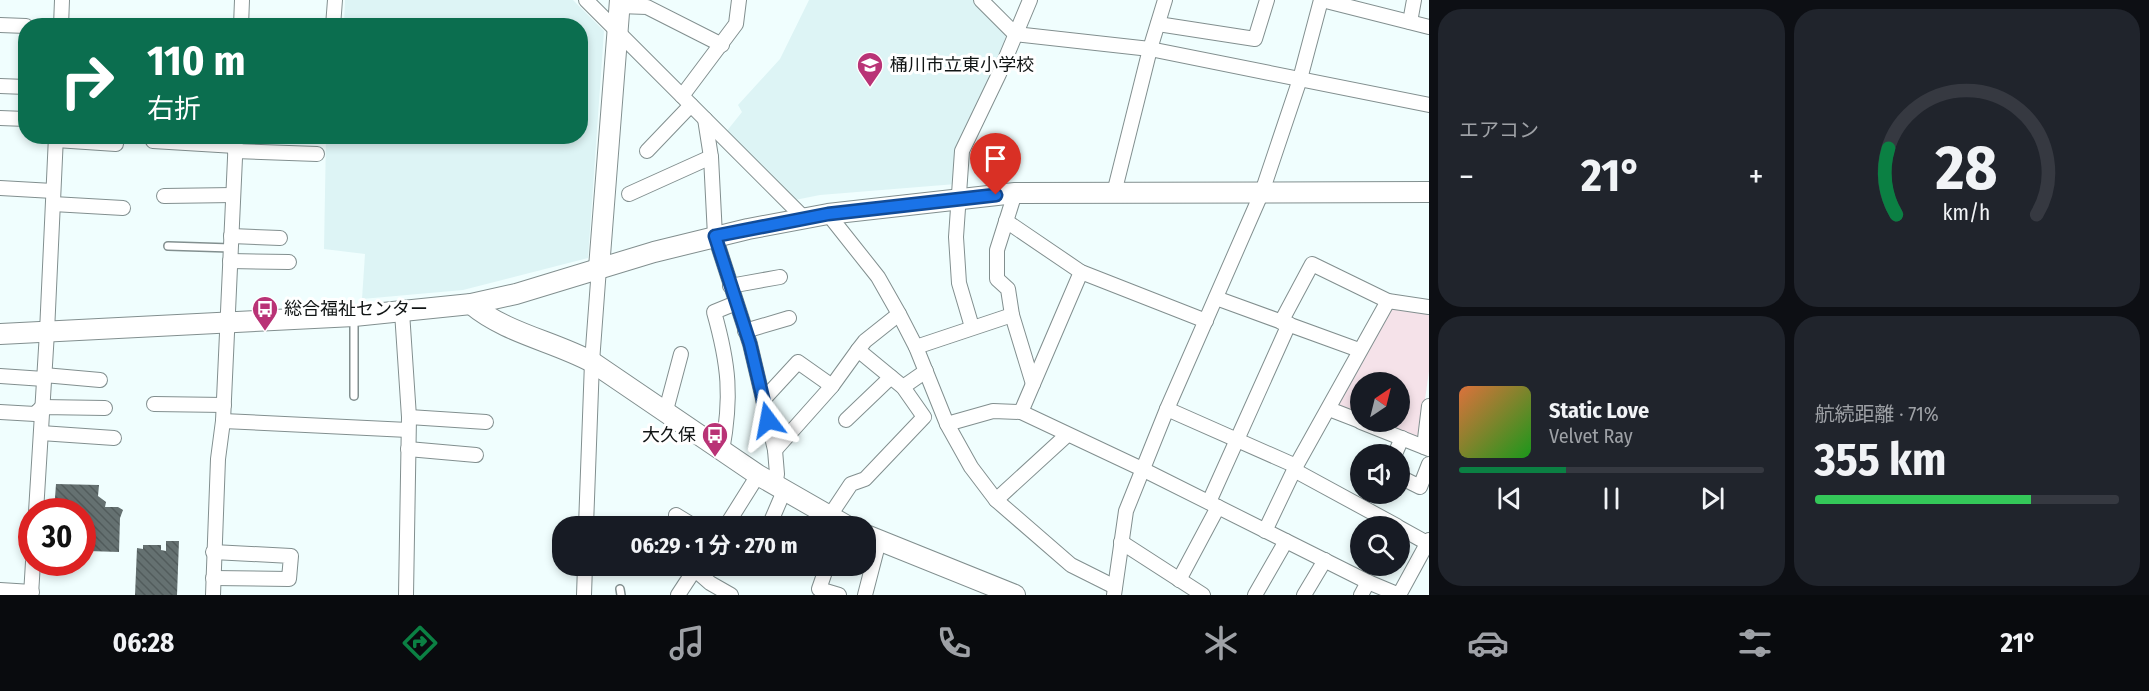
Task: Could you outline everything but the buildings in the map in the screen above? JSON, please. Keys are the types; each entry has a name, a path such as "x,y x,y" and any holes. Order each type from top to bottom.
{"street":[{"path":"61,18 62,0"},
{"path":"241,18 242,0"},
{"path":"334,18 335,0"},
{"path":"586,0 804,218"},
{"path":"647,151 687,101 736,24 739,0"},
{"path":"981,0 996,5 1015,34"},
{"path":"972,327 959,283 956,237 962,151 999,74 1030,0"},
{"path":"1114,193 1150,49 1165,0"},
{"path":"1158,24 1255,39 1267,0"},
{"path":"828,214 878,277 916,347 947,424 971,467 996,500 1071,565 1114,591 1126,511 1167,409 1262,192 1300,79 1321,0 1429,27"},
{"path":"1410,22 1414,0"},
{"path":"586,516 592,362 620,3 647,8 722,45"},
{"path":"0,25 18,26"},
{"path":"1015,34 1150,49 1429,105"},
{"path":"0,86 18,87"},
{"path":"0,118 18,118"},
{"path":"705,118 711,157 715,236 745,331 775,450 780,489 772,516"},
{"path":"37,498 56,144"},
{"path":"213,595 213,552 218,459 224,405 235,144 317,154"},
{"path":"630,194 711,157"},
{"path":"0,188 123,208"},
{"path":"0,334 354,316 471,304 516,294 715,236 828,214 1014,193 1429,192"},
{"path":"1014,193 997,250 997,279 1008,289 1012,315 1033,384"},
{"path":"164,196 233,195"},
{"path":"1006,221 1082,272 1206,321"},
{"path":"231,248 280,238"},
{"path":"231,248 289,262"},
{"path":"1179,579 1214,505 1236,440 1312,264 1388,301 1429,307"},
{"path":"1021,412 1082,272"},
{"path":"730,286 780,276"},
{"path":"1216,298 1359,350"},
{"path":"1265,531 1295,468 1388,301"},
{"path":"722,451 728,416 728,376 714,312 736,303"},
{"path":"471,304 496,322 574,352 592,362 665,414 826,516"},
{"path":"402,312 409,424 406,595"},
{"path":"775,450 832,386 865,341 899,314"},
{"path":"916,347 1012,315"},
{"path":"745,331 789,318"},
{"path":"841,516 851,484 865,479 924,417 903,387 858,350"},
{"path":"665,414 681,354"},
{"path":"763,400 798,362 832,386"},
{"path":"903,387 926,371"},
{"path":"0,376 100,380"},
{"path":"846,420 891,377"},
{"path":"154,404 224,405"},
{"path":"1388,432 1426,448 1429,406"},
{"path":"0,412 35,414 42,407 105,408"},
{"path":"1167,409 1295,468 1379,516"},
{"path":"1329,409 1350,417"},
{"path":"947,424 993,411 1021,412 1142,469 1368,582 1399,595 1428,541 1410,533"},
{"path":"223,421 409,424 486,422"},
{"path":"41,433 114,438"},
{"path":"996,500 1067,435"},
{"path":"1399,444 1402,438"},
{"path":"408,449 476,455"},
{"path":"1410,482 1420,487 1429,464"},
{"path":"732,516 758,475"},
{"path":"876,540 1006,593"},
{"path":"1255,595 1286,541"},
{"path":"1121,542 1203,595"},
{"path":"213,552 291,556 289,579 213,578"},
{"path":"1304,595 1325,560"},
{"path":"0,590 32,593 33,576"},
{"path":"584,595 585,576"},
{"path":"678,595 690,576"},
{"path":"704,576 710,583 731,595"},
{"path":"824,576 819,589 839,595"},
{"path":"865,595 867,576"},
{"path":"1361,595 1368,582"}],"lane":[{"path":"168,246 231,248"},
{"path":"354,316 354,396"}],"shaded area":[{"path":"345,0 573,0 604,31 588,258 463,290 362,299 365,254 324,249 326,144 588,144 588,18 344,18"},
{"name":"桶川市立東小学校","path":"809,0 974,0 1007,33 956,184 820,195 795,200 726,132 742,112 738,105 780,59"},
{"path":"1389,304 1429,313 1429,371 1420,435 1416,440 1396,432 1410,432 1410,372 1353,372"},
{"path":"1350,377 1350,413 1340,409 1336,403"}],"place":[{"name":"桶川市立東小学校","path":"870,88"},
{"name":"総合福祉センター","path":"265,332"},
{"name":"大久保","path":"715,458"}],"route":[{"path":"768,420 750,344 715,236 828,214 996,195"}]}
